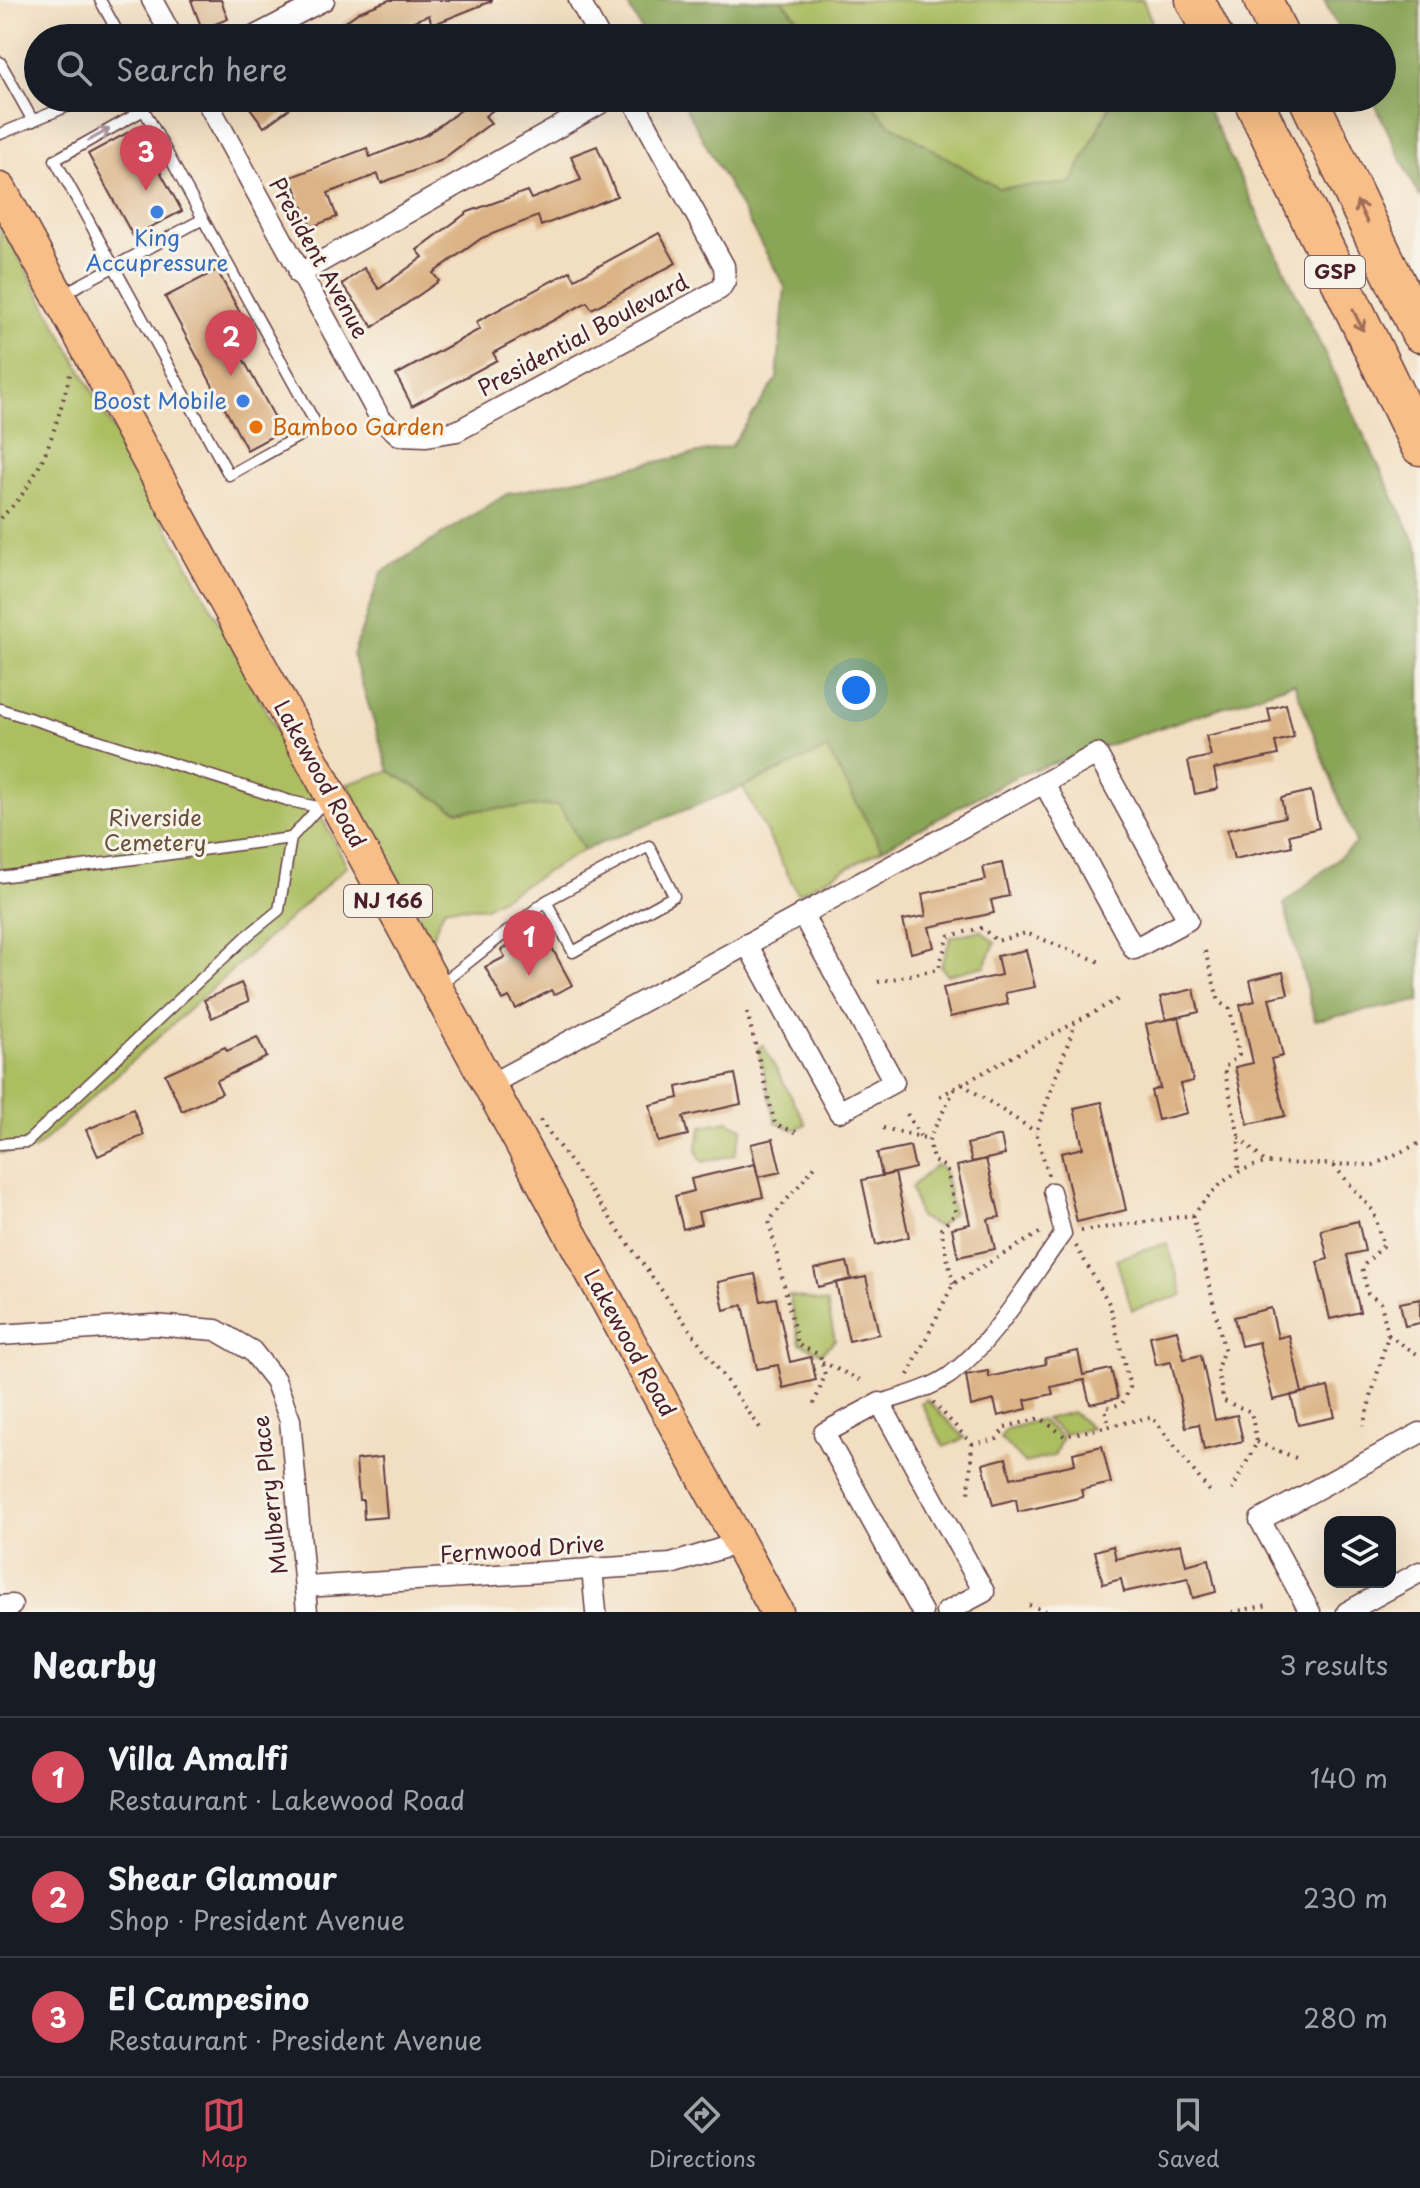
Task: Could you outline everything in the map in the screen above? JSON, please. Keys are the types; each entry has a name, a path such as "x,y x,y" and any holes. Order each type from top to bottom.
{"highway":[{"path":"1195,0 1207,24"},
{"path":"1207,0 1218,24"},
{"path":"1263,0 1274,24"},
{"path":"1251,112 1321,244"},
{"name":"GSP","path":"1259,112 1420,446"},
{"name":"GSP","path":"1315,112 1420,333"}],"main road":[{"name":"Lakewood Road","path":"0,189 60,296 327,807 436,987 777,1612"}],"street":[{"path":"152,0 165,24"},
{"path":"278,24 324,0"},
{"path":"579,0 592,24"},
{"name":"President Avenue","path":"212,112 380,418 399,435"},
{"path":"299,274 585,112"},
{"name":"Presidential Boulevard","path":"399,435 427,436 457,431 720,289 725,281 724,266 640,112"},
{"path":"489,1085 1097,754 1188,920 1134,949 1044,783"},
{"path":"747,944 839,1112 894,1082 802,914"},
{"path":"922,1612 824,1433 909,1387 948,1376 981,1346 1063,1234 1052,1191"},
{"name":"Mulberry Place","path":"0,1335 153,1325 216,1330 252,1351 275,1380 290,1420 307,1612"},
{"path":"880,1403 984,1592 946,1612"},
{"path":"1310,1612 1260,1520 1420,1433"},
{"name":"Fernwood Drive","path":"305,1587 671,1564 739,1543"},
{"path":"592,1568 596,1612"},
{"path":"1347,1612 1420,1572"}],"lane":[{"path":"100,0 113,24"},
{"path":"0,62 24,105"},
{"path":"28,112 33,121"},
{"path":"0,134 55,112"},
{"path":"140,112 55,160 229,475 317,426 145,112"},
{"path":"60,296 203,219"},
{"path":"0,709 327,807"},
{"path":"0,877 291,838 327,807"},
{"path":"0,1144 27,1142 247,936 279,910 291,838"},
{"path":"436,987 546,901 649,846 674,896 573,952 546,901"}],"path":[{"path":"0,518 32,482 60,411 81,336"},
{"path":"878,982 938,969 949,936 982,928 997,941 1026,933 1103,963"},
{"path":"1205,951 1219,1002 1230,1009 1239,1055 1224,1068 1239,1137 1238,1172"},
{"path":"940,1096 1122,997"},
{"path":"747,1012 775,1124 798,1133"},
{"path":"1052,1191 1036,1132 1075,1022"},
{"path":"962,1084 1036,1132"},
{"path":"955,1088 929,1139 933,1161 946,1167 956,1213 941,1229 953,1284 909,1387 929,1398 972,1444 969,1496"},
{"path":"535,1113 763,1432"},
{"path":"907,1114 921,1137"},
{"path":"883,1128 929,1139"},
{"path":"1239,1137 1267,1164"},
{"path":"953,1284 1046,1230 1063,1234 1193,1215 1219,1183 1251,1166 1373,1165 1420,1143"},
{"path":"814,1404 825,1375 822,1362 820,1355 798,1345 769,1221 816,1165"},
{"path":"1334,1166 1374,1212 1383,1246 1362,1267 1368,1294 1381,1303 1388,1335 1363,1426"},
{"path":"1193,1215 1224,1349 1217,1369 1224,1401 1251,1412 1257,1442 1232,1490"},
{"path":"1063,1234 1074,1243 1110,1305 1127,1373 1130,1387 1122,1404 1105,1408 1109,1426"},
{"path":"1388,1335 1420,1356"},
{"path":"822,1362 860,1380"},
{"path":"972,1444 997,1439 1005,1427 1041,1418 1064,1436 1152,1417 1213,1496"},
{"path":"1257,1442 1301,1460"},
{"path":"1029,1605 1049,1612"},
{"path":"1232,1612 1269,1605"}],"green space":[{"path":"625,0 782,0 803,24 638,24"},
{"path":"782,0 1143,0 1152,22 1151,24 803,24"},
{"path":"1324,0 1420,0 1420,198 1379,112 1396,112 1396,24 1336,24"},
{"path":"688,112 879,112 887,122 998,188 1071,184 1107,112 1209,112 1420,552 1420,1001 1315,1020 1284,904 1356,843 1294,683 1016,776 882,849 827,749 743,787 584,850 559,805 458,811 389,771 353,655 381,573 507,494 731,446 777,379 785,287"},
{"path":"879,112 1107,112 1071,184 998,188 887,122"},
{"name":"Riverside Cemetery","path":"0,222 235,651 347,866 34,1150 0,1153"},
{"path":"827,749 882,849 798,894 743,787"},
{"path":"389,771 458,811 559,805 584,850 484,908 445,907 431,939 347,784"},
{"path":"981,930 995,943 985,966 947,975 941,966 951,937"},
{"path":"763,1045 806,1124 794,1130 776,1123 758,1048"},
{"path":"727,1121 743,1128 735,1155 703,1162 697,1150 702,1126"},
{"path":"936,1165 944,1169 953,1213 939,1227 919,1217 911,1187"},
{"path":"1167,1243 1183,1295 1132,1310 1116,1259"},
{"path":"789,1295 827,1303 835,1340 821,1353 800,1343"},
{"path":"927,1399 965,1438 944,1447 921,1403"},
{"path":"1072,1412 1092,1428 1064,1434 1045,1419"},
{"path":"1040,1420 1062,1437 1054,1456 1025,1463 1000,1438 1006,1429"}],"building":[{"path":"191,0 221,0 228,19 215,24 200,24"},
{"path":"389,0 492,0 434,24 429,15 406,24 342,24 359,12"},
{"path":"253,112 285,112 264,127"},
{"path":"458,112 491,112 485,116 491,123 440,161 381,183 378,174 328,193 337,217 311,227 291,177 367,148 370,157 426,135"},
{"path":"136,128 182,211 133,236 88,154"},
{"path":"597,146 617,196 541,226 538,216 482,238 433,273 439,281 373,327 342,284 364,268 379,289 423,257 417,250 468,212 527,191 531,199 581,180 571,156"},
{"path":"659,233 676,263 592,309 587,302 493,353 497,360 412,406 396,375 480,329 476,322 570,271 575,279"},
{"path":"217,270 244,320 227,329 282,431 247,450 165,297"},
{"path":"1286,704 1294,737 1275,742 1278,755 1214,769 1218,789 1195,794 1188,761 1211,756 1206,736 1271,722 1268,709"},
{"path":"1311,791 1319,828 1289,835 1292,846 1234,859 1227,830 1285,817 1281,798"},
{"path":"1002,863 1009,896 991,900 994,913 929,927 934,947 911,953 903,920 926,916 922,894 986,880 983,867"},
{"path":"545,935 572,985 554,995 551,990 516,1009 509,997 503,1000 485,967 505,957 501,950 517,941 521,948"},
{"path":"1026,950 1035,987 1005,993 1008,1004 950,1017 943,988 1001,975 997,956"},
{"path":"1283,972 1288,994 1269,998 1283,1056 1271,1059 1285,1116 1248,1124 1235,1067 1253,1063 1240,1005 1255,1001 1250,980"},
{"path":"241,983 249,1001 212,1018 204,1000"},
{"path":"1194,989 1199,1012 1166,1020 1160,997"},
{"path":"1179,1017 1193,1081 1180,1084 1187,1113 1158,1120 1151,1091 1160,1088 1146,1024"},
{"path":"257,1037 267,1057 216,1081 222,1093 182,1111 165,1074 225,1047 227,1051"},
{"path":"735,1074 741,1104 683,1117 688,1135 658,1142 650,1105 679,1098 677,1087"},
{"path":"1102,1102 1126,1210 1077,1222 1061,1153 1083,1148 1074,1108"},
{"path":"133,1109 144,1135 98,1156 86,1130"},
{"path":"1001,1136 1005,1155 972,1162 967,1144"},
{"path":"773,1139 781,1172 758,1177 751,1144"},
{"path":"910,1146 915,1168 882,1176 877,1153"},
{"path":"986,1159 1000,1217 988,1219 995,1249 958,1257 952,1228 970,1224 957,1166"},
{"path":"755,1164 763,1197 698,1212 701,1224 683,1229 675,1196 694,1191 691,1179"},
{"path":"895,1173 909,1237 876,1245 862,1180"},
{"path":"1358,1221 1365,1251 1347,1255 1360,1312 1330,1319 1317,1262 1328,1259 1321,1230"},
{"path":"847,1262 851,1279 818,1287 814,1269"},
{"path":"755,1274 761,1301 776,1298 790,1362 811,1357 816,1380 783,1388 778,1365 757,1369 743,1305 724,1310 718,1282"},
{"path":"866,1277 879,1334 849,1341 836,1283"},
{"path":"1420,1299 1420,1323 1405,1326 1400,1303"},
{"path":"1271,1308 1278,1338 1289,1335 1302,1393 1273,1400 1259,1342 1241,1346 1234,1317"},
{"path":"1177,1330 1184,1359 1201,1355 1215,1420 1237,1415 1243,1441 1204,1450 1199,1424 1186,1427 1171,1362 1156,1365 1150,1336"},
{"path":"1078,1351 1083,1375 1111,1369 1118,1398 1090,1404 1084,1380 1051,1387 1053,1394 1025,1400 1027,1409 998,1416 994,1400 971,1406 966,1375 988,1371 989,1377 1046,1364 1045,1358"},
{"path":"1328,1387 1335,1417 1298,1425 1291,1395"},
{"path":"1102,1446 1111,1483 1081,1490 1083,1497 1018,1512 1016,1499 993,1505 983,1464 1006,1458 1011,1478 1075,1464 1073,1453"},
{"path":"382,1457 387,1517 364,1519 363,1500 359,1500 356,1460"},
{"path":"1181,1544 1186,1565 1209,1559 1216,1592 1193,1598 1188,1578 1124,1592 1121,1579 1103,1584 1095,1551 1113,1546 1116,1559"}],"place":[{"name":"El Campesino","path":"146,191"},
{"name":"King Accupressure","path":"157,212"},
{"name":"Shear Glamour","path":"231,376"},
{"name":"Boost Mobile","path":"243,401"},
{"name":"Bamboo Garden","path":"256,427"},
{"name":"Villa Amalfi","path":"529,976"}]}
